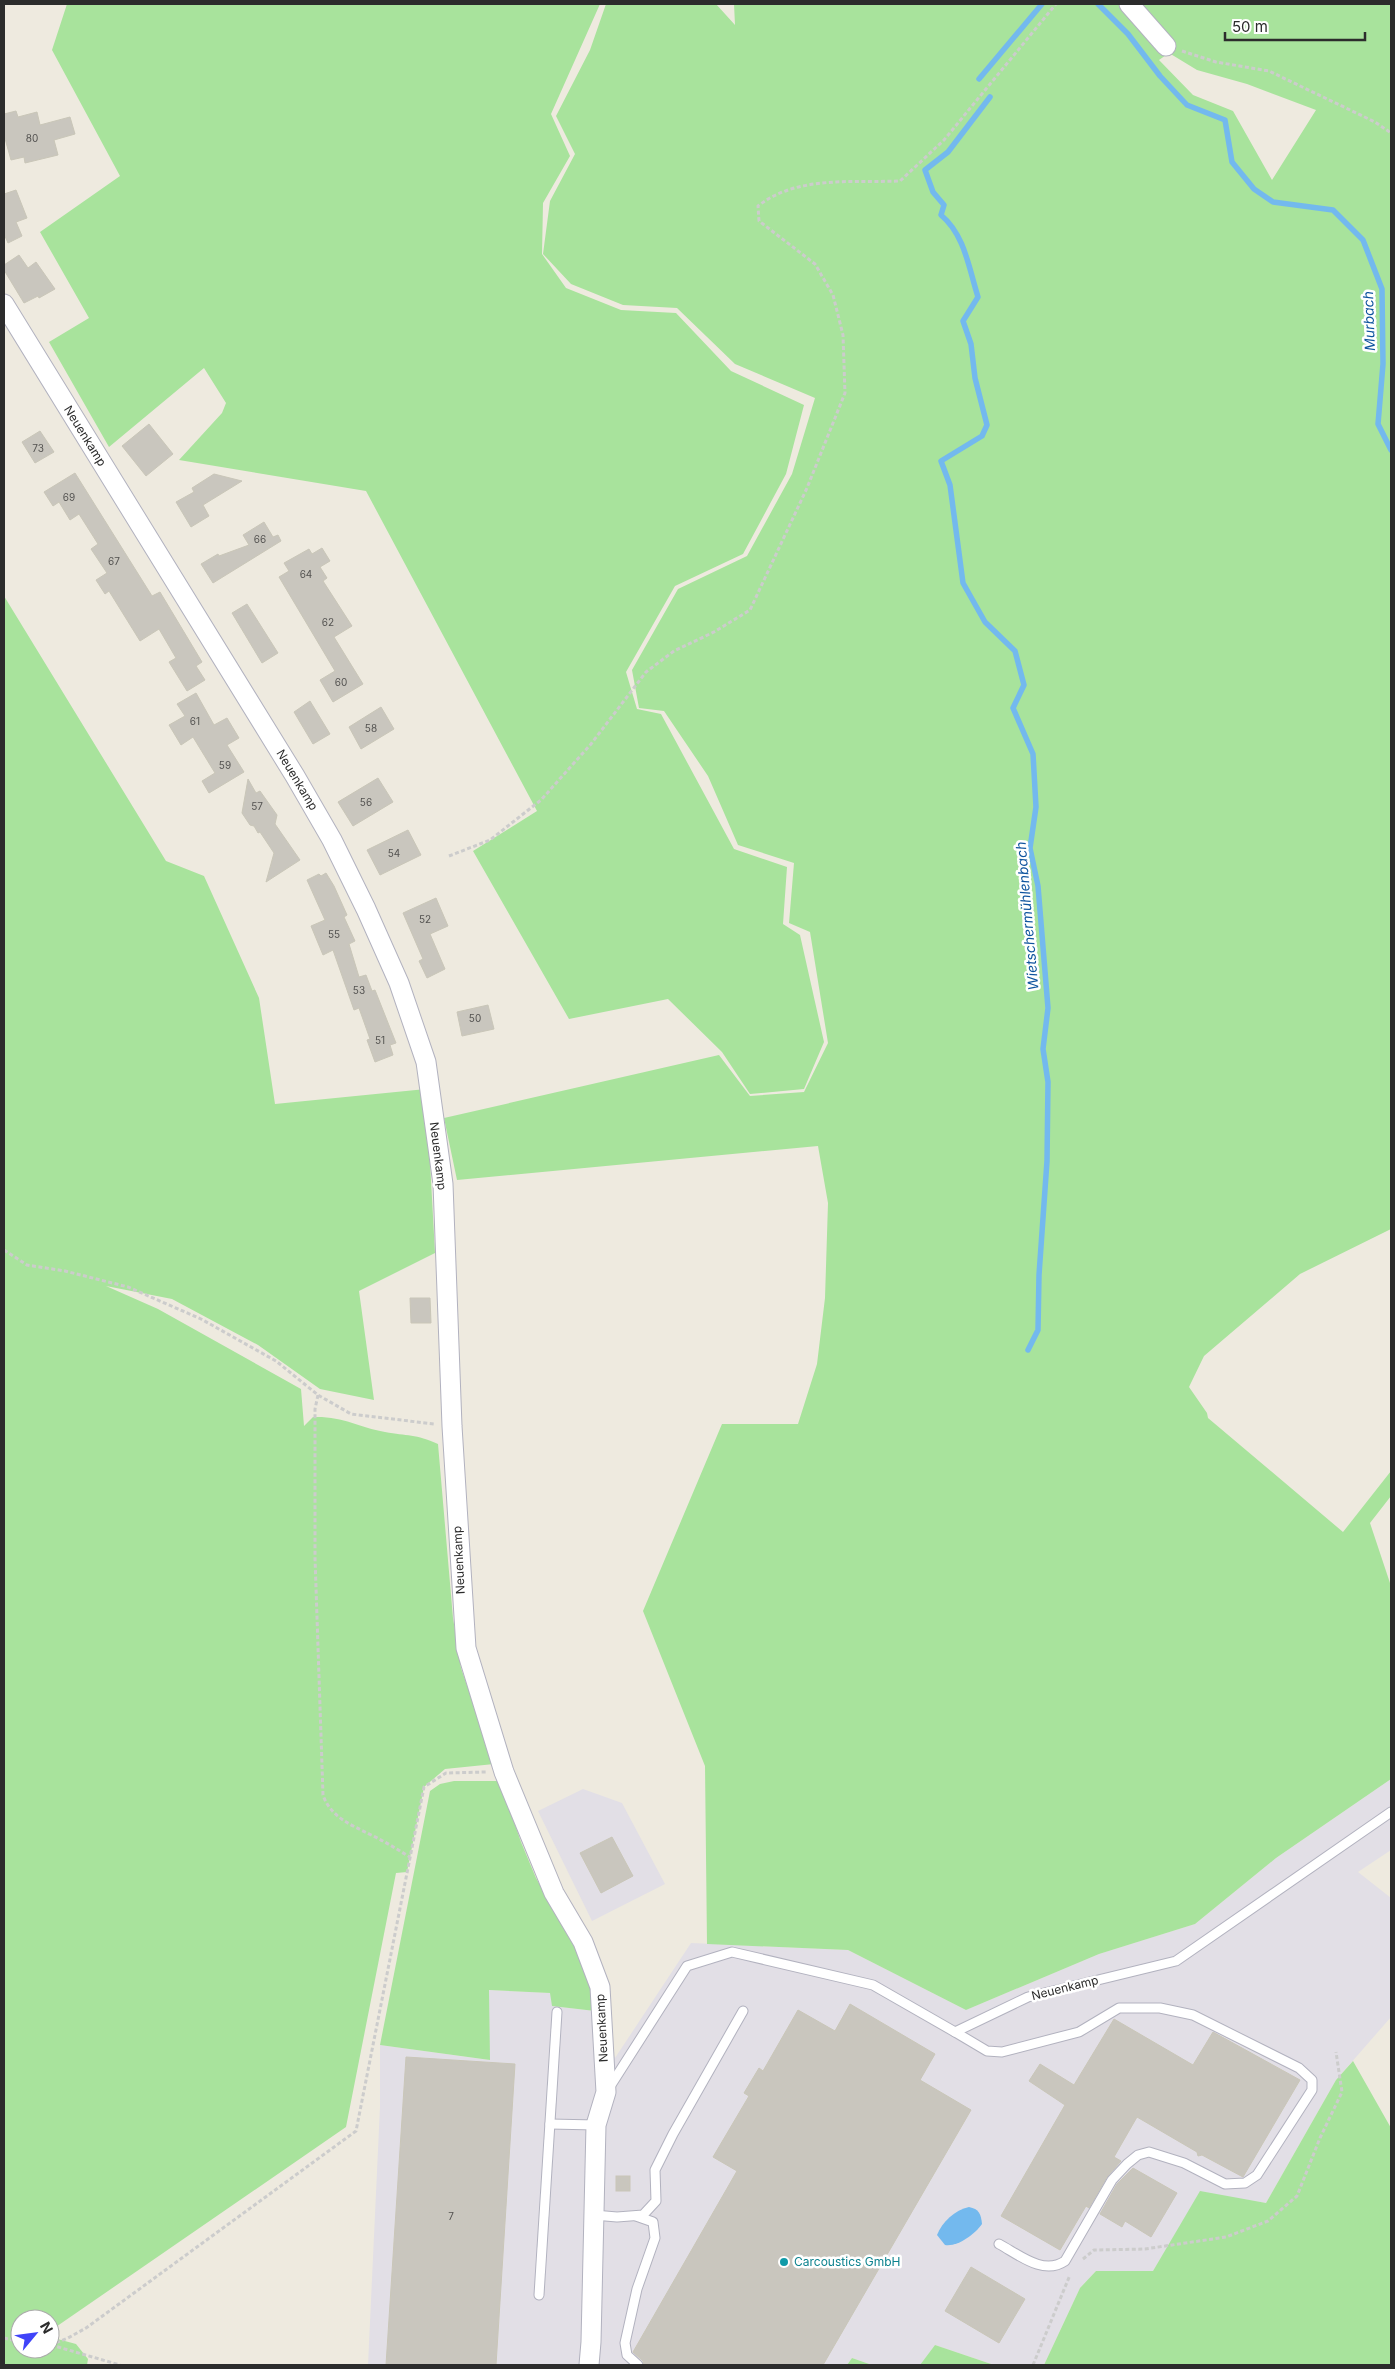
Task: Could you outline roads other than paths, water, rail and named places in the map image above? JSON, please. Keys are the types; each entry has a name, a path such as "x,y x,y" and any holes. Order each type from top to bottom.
{"street":[{"path":"1129,4 1166,46"},
{"name":"Neuenkamp","path":"4,304 295,776 345,866 399,983 426,1062 443,1184 452,1426 466,1648 504,1772 554,1894 583,1942 600,1987 606,2092 596,2125 589,2365"}],"lane":[{"name":"Neuenkamp","path":"606,2092 687,1966 732,1952 873,1985 955,2032 1028,1997 1176,1961 1391,1812"},
{"path":"955,2032 988,2051 1002,2052 1079,2032 1119,2008 1160,2008 1193,2015 1299,2068 1312,2080 1312,2090 1292,2123 1257,2176 1245,2183 1225,2184 1184,2162 1148,2152 1138,2155 1126,2164 1112,2180 1065,2261 1059,2266 1041,2267 1000,2244"},
{"path":"594,2215 643,2215 656,2201 655,2170 673,2134 743,2011"},
{"path":"539,2295 557,2012"},
{"path":"550,2124 596,2125"},
{"path":"636,2216 653,2222 656,2238 637,2289 626,2343 627,2355 638,2365"}],"water":[{"path":"969,2207 979,2213 982,2224 966,2239 955,2244 945,2245 937,2235 942,2226 954,2214"}],"waterway":[{"path":"979,79 1042,4"},
{"name":"Murbach","path":"1098,4 1128,34 1160,76 1187,105 1225,120 1232,162 1254,189 1273,202 1333,210 1363,240 1382,289 1383,364 1378,424 1391,450"},
{"name":"Wietschermühlenbach","path":"990,97 948,152 925,170 933,192 944,205 941,215 956,232 961,242 978,297 963,321 971,344 975,378 987,425 982,436 941,461 950,485 963,583 985,622 1015,651 1024,685 1013,708 1033,754 1036,807 1030,848 1038,886 1048,1008 1043,1049 1048,1082 1047,1161 1039,1275 1038,1330 1028,1350"}],"place":[{"name":"Carcoustics GmbH","path":"784,2262"}]}
